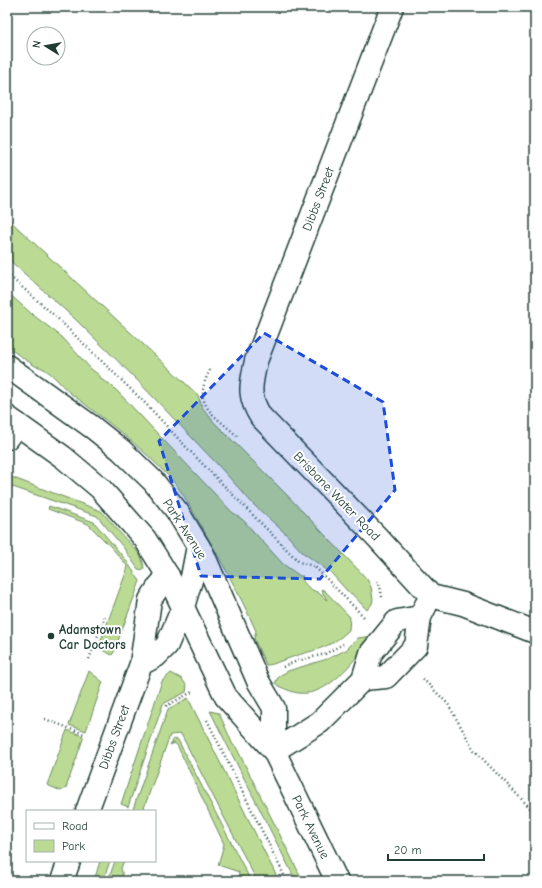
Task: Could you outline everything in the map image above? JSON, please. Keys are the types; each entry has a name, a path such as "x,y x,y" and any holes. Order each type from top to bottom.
{"street":[{"name":"Dibbs Street","path":"252,392 251,385 256,361 392,7"},
{"name":"Park Avenue","path":"7,366 92,427 121,450 158,487 176,511 198,546 220,590 258,681 274,708 274,751"},
{"name":"Brisbane Water Road","path":"252,392 251,399 261,417 377,537 431,596"},
{"name":"Park Avenue","path":"10,426 63,457 100,488 146,539 168,576 226,698 274,751 337,881"},
{"path":"141,664 156,656 167,645 183,607 192,577 198,546"},
{"name":"Dibbs Street","path":"87,810 141,664 150,600 168,576"},
{"path":"363,679 386,677 416,646 420,617 431,596 463,604 535,632"},
{"path":"274,751 320,722 363,679 371,652 397,621 420,617"},
{"path":"62,881 69,862"}],"path":[{"path":"7,274 55,316 146,404 299,562 314,566 384,638"},
{"path":"210,370 203,387 204,402 215,417 242,440"},
{"path":"375,577 380,586 383,600"},
{"path":"89,658 104,616"},
{"path":"258,681 290,664 330,652 346,642"},
{"path":"404,658 448,704 474,750 535,813"},
{"path":"166,706 192,691"},
{"path":"226,698 202,710 287,881"},
{"path":"44,719 84,734"}],"highlighted area":[{"path":"264,333 383,402 395,490 320,579 201,576 159,441"}],"green space":[{"path":"7,218 198,395 202,407 213,421 284,492 367,579 371,587 373,599 372,604 367,610 331,573 302,552 286,534 254,505 135,378 75,319 7,258"},
{"path":"7,292 33,315 62,337 91,369 99,375 102,380 110,384 232,512 243,520 283,564 300,576 303,576 302,579 306,585 327,600 321,590 322,589 326,592 350,617 349,630 334,642 320,649 274,664 266,665 254,638 256,631 237,591 188,502 172,480 136,445 70,393 50,373 40,367 35,366 7,347"},
{"path":"11,477 101,511 139,554 142,559 144,570 138,569 123,547 97,516 7,485 8,479"},
{"path":"49,506 94,522 125,559 140,581 112,655 98,648 128,567 112,548 88,524 48,509"},
{"path":"373,636 357,657 337,678 314,692 301,693 288,690 275,683 279,676 288,671 327,659 346,650 358,638"},
{"path":"89,671 103,682 86,731 69,725"},
{"path":"171,673 182,679 187,686 186,692 163,704 128,807 121,804 162,681"},
{"path":"188,698 279,881 257,881 181,734 170,735 143,810 133,809 168,709"},
{"path":"210,711 219,713 233,745 236,747 303,881 296,881"},
{"path":"67,730 83,736 83,739 66,788 61,791 47,785"},
{"path":"174,739 178,740 251,881 237,881 239,872 218,865 224,844 177,745 174,743 170,745"},
{"path":"100,862 110,862 103,881 94,881"},
{"path":"115,862 124,862 121,868 124,881 108,881"}],"place":[{"name":"Adamstown Car Doctors","path":"51,636"}]}
